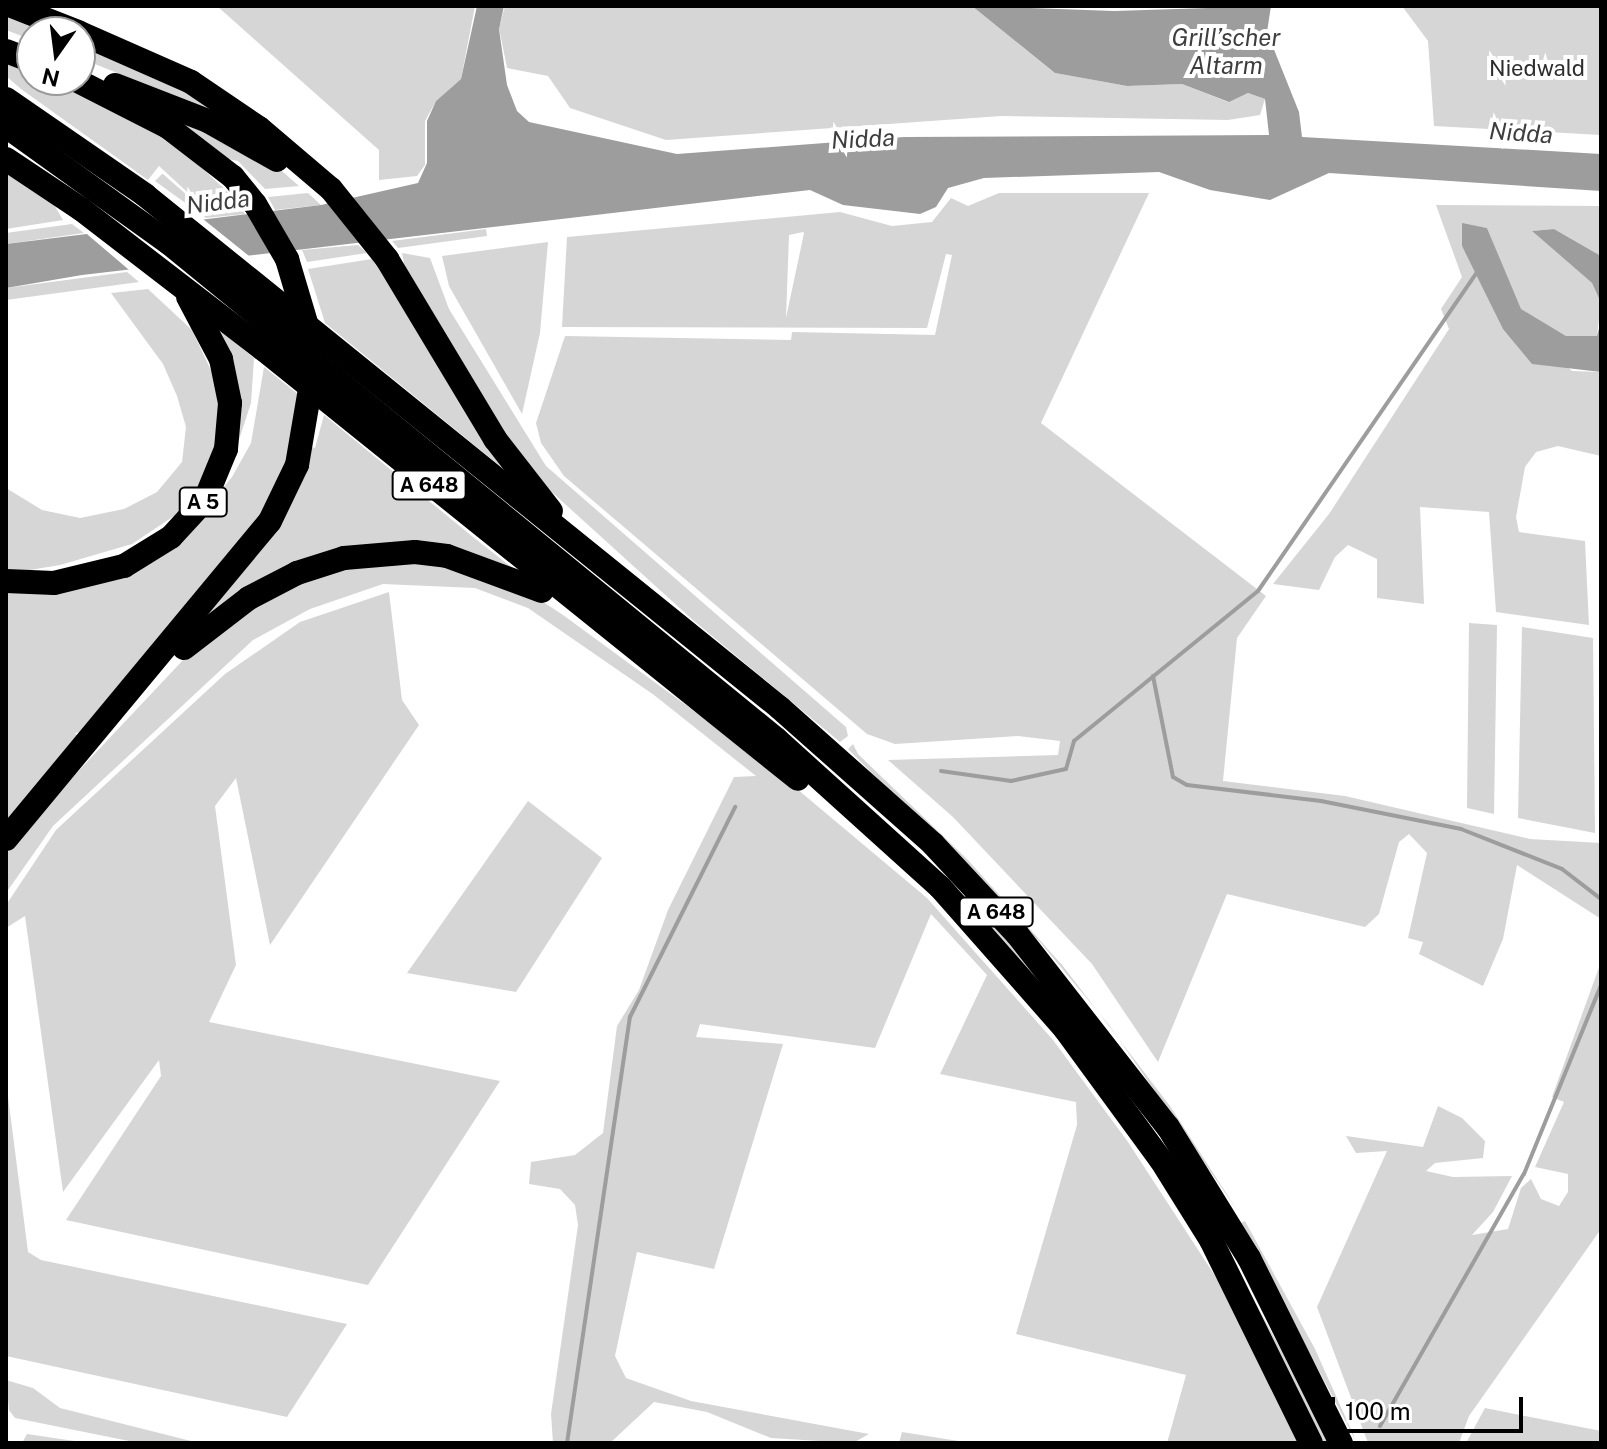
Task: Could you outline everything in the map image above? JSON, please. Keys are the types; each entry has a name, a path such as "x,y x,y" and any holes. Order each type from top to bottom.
{"highway":[{"path":"12,6 38,16"},
{"path":"96,40 191,82 297,166 355,220 387,259 495,439 577,545"},
{"path":"96,83 166,102 297,166"},
{"path":"96,88 168,127 216,162 255,204 287,259 299,293 312,367 306,433 285,495 254,546 135,686"},
{"name":"A 648","path":"6,99 145,195 847,765 933,844 1017,934 1098,1031 1203,1182 1309,1371 1341,1443"},
{"name":"A 648","path":"6,126 120,204 228,291 776,739 940,887 1065,1029 1161,1160 1211,1240 1311,1443"},
{"name":"A 648","path":"6,159 81,209 187,295 263,349 668,679 940,887"},
{"name":"A 5","path":"6,581 54,583 124,566 171,537 205,500 226,449 230,403 221,359 187,295"},
{"name":"A 648","path":"6,839 135,686 226,612 297,573 344,558 415,552 471,561 520,579 668,679"}],"green space":[{"path":"217,6 475,6 461,79 436,101 425,121 425,165 417,176 379,180 379,150"},
{"path":"505,6 972,6 1055,73 1127,86 1182,84 1228,102 1248,93 1265,99 1260,115 1228,120 1001,116 666,140 570,108 548,76 507,68 499,28"},
{"name":"Niedwald","path":"1402,6 1601,6 1601,135 1434,126 1428,41"},
{"path":"6,9 24,16 16,16 16,34 6,30"},
{"path":"96,44 111,50 231,119 96,64"},
{"path":"6,62 16,66 16,85 6,76"},
{"path":"118,88 275,165 299,186 265,189 238,161 223,158"},
{"path":"31,96 85,96 174,142 232,196 197,201 159,166 148,180"},
{"path":"6,170 53,203 63,220 6,229"},
{"path":"162,174 196,203 188,205 155,181"},
{"path":"308,193 321,205 275,210 268,197"},
{"path":"999,193 1149,193 1041,423 1266,596 1237,638 1223,781 1345,796 1530,839 1601,843 1601,919 1517,865 1503,939 1483,986 1419,954 1423,942 1408,938 1427,853 1409,834 1399,842 1379,914 1365,927 1227,894 1158,1062 1092,964 953,817 888,760 1058,755 1060,741 1018,736 895,744 867,734 564,476 541,443 536,423 565,336 791,340 792,332 935,335 952,255 946,254 927,328 562,327 567,237 840,212 892,226 932,222 951,198 968,206","holes":["804,233 786,318 789,235"]},
{"path":"237,203 245,214 206,218 195,209"},
{"path":"1436,205 1601,206 1601,256 1554,229 1532,231 1592,283 1601,303 1597,336 1566,336 1520,309 1487,228 1462,224 1462,246 1488,295 1572,371 1601,372 1601,456 1558,446 1536,452 1525,467 1516,517 1519,532 1585,541 1589,625 1496,612 1489,512 1420,507 1424,604 1377,598 1377,559 1348,545 1335,557 1319,590 1273,584 1329,514 1449,329 1441,309 1462,277"},
{"path":"72,224 84,233 6,244 6,233"},
{"path":"486,229 487,236 398,248 392,241"},
{"path":"548,242 540,333 522,414 449,286 442,256"},
{"path":"358,245 367,253 307,262 302,250"},
{"path":"402,253 430,258 449,309 546,466 846,727 848,736 840,742 694,621 533,475 497,427 405,268"},
{"path":"372,259 382,269 522,484 325,323 308,269"},
{"path":"127,272 139,282 6,300 6,288"},
{"path":"148,289 192,330 215,379 220,422 217,449 199,488 174,516 132,544 60,565 6,574 6,488 42,510 80,518 124,509 157,492 182,462 186,427 177,396 163,364 111,293"},
{"path":"211,323 254,358 251,403 234,455"},
{"path":"264,367 299,395 294,445 265,513 82,732 75,733 78,736 6,823 6,588 59,589 198,518 232,477 251,443"},
{"path":"324,415 514,569 376,548 204,619 266,544 311,447 315,448"},
{"path":"409,563 454,568 534,596 772,768 927,898 1053,1040 1128,1142 1219,1282 1299,1443 1167,1443 1186,1375 1016,1334 1077,1125 1076,1102 940,1074 987,975 931,914 875,1048 700,1024 696,1037 783,1044 714,1269 637,1252 615,1356 626,1378 691,1401 869,1434 853,1443 771,1438 707,1412 654,1402 610,1443 553,1443 551,1414 578,1225 575,1205 560,1189 529,1184 531,1162 575,1155 603,1133 617,1026 639,990 668,910 734,777 756,776 654,695 528,608 475,588 383,584 310,609 253,640 53,826 6,893 6,855 22,831 184,659 255,606 298,585 343,569"},
{"path":"389,592 402,700 419,725 270,945 236,778 215,806 236,965 209,1022 500,1081 368,1285 66,1220 161,1076 159,1060 63,1192 25,916 6,928 6,905 56,830 225,674 300,622"},
{"path":"1469,623 1497,625 1494,814 1467,808"},
{"path":"1522,627 1593,638 1595,833 1518,818"},
{"path":"798,740 973,904 1016,951 1162,1142 917,852"},
{"path":"853,744 858,754 967,859 1063,966 1098,1012 1039,941 848,749"},
{"path":"528,801 602,858 516,992 407,973"},
{"path":"1601,962 1601,1229 1469,1416 1459,1443 1368,1443 1317,1307 1387,1151 1356,1153 1346,1136 1423,1147 1438,1106 1462,1118 1485,1141 1483,1158 1435,1163 1426,1171 1453,1177 1512,1176 1493,1212 1472,1235 1508,1229 1521,1188 1531,1179 1541,1199 1559,1206 1568,1192 1568,1174 1535,1167 1564,1102 1552,1097"},
{"path":"1118,1037 1170,1106 1239,1213"},
{"path":"6,1081 28,1252 41,1260 347,1324 287,1417 6,1356"},
{"path":"1245,1221 1315,1349 1357,1443 1241,1223"},
{"path":"1247,1288 1303,1389 1327,1443 1323,1443"},
{"path":"6,1380 33,1388 60,1408 199,1443 139,1443 15,1418 9,1410"},
{"path":"1485,1408 1601,1431 1601,1443 1466,1443"},
{"path":"902,1432 971,1443 899,1443"},
{"path":"27,1434 88,1443 22,1443"}],"water":[{"name":"Grill’scher Altarm","path":"477,6 504,6 499,29 507,85 517,111 529,122 677,154 904,137 1269,135 1265,99 1248,93 1229,102 1182,84 1127,86 1055,73 972,6 1114,11 1271,6 1267,32 1299,112 1302,137 1601,154 1601,191 1329,173 1270,200 1210,190 1159,172 984,178 948,188 936,207 920,214 843,205 810,190 82,275 6,288 6,244 321,205 418,183 427,163 427,121 436,101 461,79"},
{"path":"1462,223 1487,228 1521,309 1566,336 1597,336 1601,321 1601,372 1532,364 1503,329 1462,246"},
{"path":"1554,229 1601,256 1601,303 1592,283 1532,231"}],"pier":[{"path":"198,215 254,260 135,275 81,229"}],"waterway":[{"path":"941,771 1011,781 1066,769 1074,741 1258,591 1478,271"},
{"path":"1153,676 1173,777 1187,785 1321,801 1461,829 1562,869 1601,899"},
{"path":"567,1443 630,1017 735,807"},
{"path":"1380,1426 1524,1174 1601,985"}],"water label":[{"name":"Nidda","path":"1521,133"},
{"name":"Nidda","path":"863,139"},
{"name":"Nidda","path":"218,202"}]}
